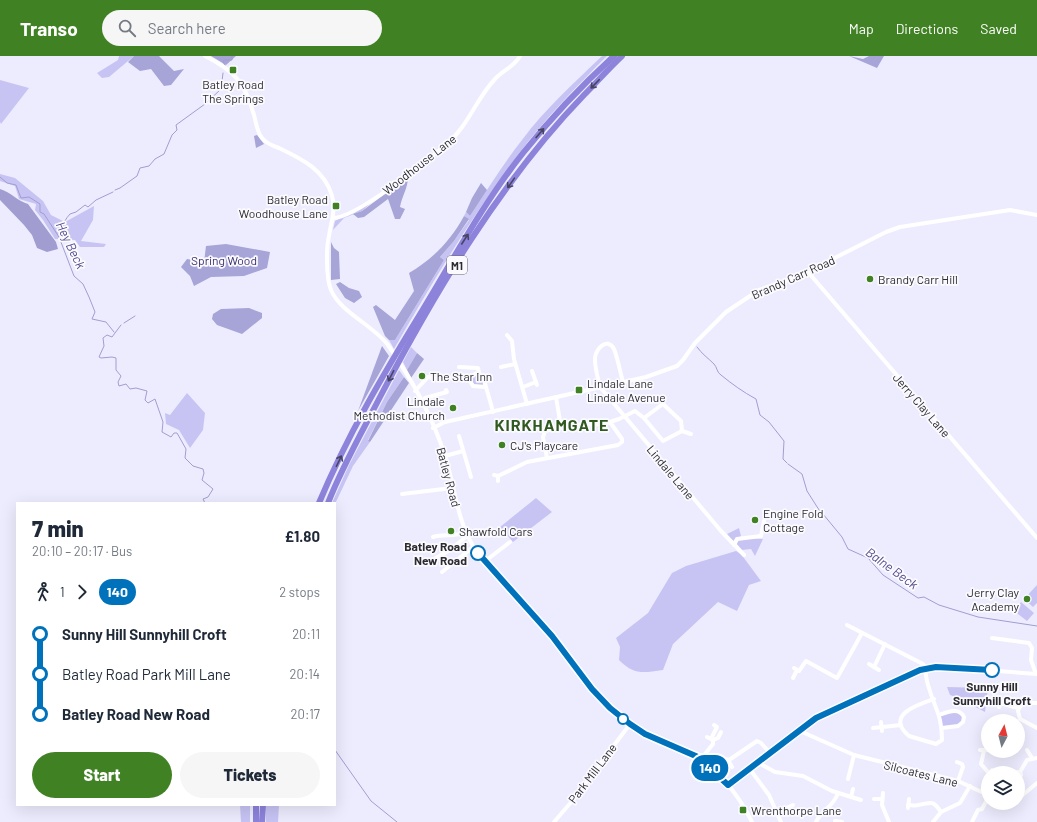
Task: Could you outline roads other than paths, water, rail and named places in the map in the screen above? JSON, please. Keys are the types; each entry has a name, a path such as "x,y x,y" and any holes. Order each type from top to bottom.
{"highway":[{"name":"M1","path":"319,502 353,432 387,368 486,206 522,154 553,117 585,82 614,56"},
{"name":"M1","path":"328,502 409,342 488,215 527,160 557,123 622,56"},
{"path":"256,806 256,822"},
{"path":"262,822 263,806"}],"street":[{"name":"Batley Road","path":"205,56 226,67 239,79 250,101 261,137 271,144 307,162 323,178 333,198 333,218 328,243 328,279 333,294 343,306 382,338 417,393 445,456 452,488 466,534 473,547 484,562 552,636 592,689 630,724 645,734 685,750 701,760 728,785 743,804 752,822"},
{"name":"Woodhouse Lane","path":"333,218 342,217 372,200 448,144 458,134 494,79 512,66 520,56"},
{"name":"Brandy Carr Road","path":"433,428 445,422 623,382 660,373 677,366 695,343 726,312 759,290 808,272 900,227 1010,210 1037,215"},
{"name":"Jerry Clay Lane","path":"808,272 1037,538"},
{"path":"507,335 512,341 515,364 527,404"},
{"path":"600,387 595,357 598,348 605,344 614,349 623,382"},
{"path":"501,366 515,364"},
{"path":"459,368 478,368 478,373 483,376 493,412"},
{"path":"523,387 537,384 532,370"},
{"path":"478,373 472,376 471,383 475,387 486,387"},
{"path":"446,390 447,392 425,398 417,393 428,377 441,380 449,377"},
{"name":"Lindale Lane","path":"600,387 734,545 744,554"},
{"path":"423,405 425,398"},
{"path":"556,398 561,427"},
{"path":"644,418 664,404 681,421 682,432"},
{"path":"547,458 543,434 545,431 561,427 584,425 596,426 610,422 635,411 644,418 663,441 682,432 691,434"},
{"path":"496,477 527,462 622,442 622,439 610,422"},
{"path":"459,436 471,476"},
{"path":"445,456 463,451"},
{"path":"402,494 452,488"},
{"path":"734,545 737,540 760,536 764,521"},
{"path":"436,537 443,534 451,536 466,534"},
{"path":"434,559 466,534"},
{"path":"484,562 510,542"},
{"path":"442,572 473,547"},
{"path":"847,625 923,664 929,691 934,699 942,728 942,740 936,744 909,736 901,725 902,716 906,710 934,699"},
{"path":"793,678 796,669 800,671 806,661 824,673 837,678 862,633"},
{"path":"728,785 816,718 925,669 945,668 1037,674 1031,660 1032,648 1029,643 992,638"},
{"path":"874,667 885,644"},
{"path":"869,664 878,670"},
{"path":"1000,703 1018,708 1024,704 1037,703"},
{"path":"1018,708 1020,719 1037,728"},
{"path":"939,715 956,711 961,713 964,717 958,726 942,728"},
{"path":"881,722 882,729"},
{"name":"Park Mill Lane","path":"554,822 573,800 630,724"},
{"path":"701,760 713,744 711,738 717,727 714,725"},
{"path":"873,727 882,729 901,725"},
{"name":"Silcoates Lane","path":"800,731 854,755 958,781 981,792"},
{"path":"711,738 718,738 721,732"},
{"path":"728,760 757,741 762,743 770,753"},
{"path":"1027,750 1032,758"},
{"path":"848,779 854,755"},
{"path":"719,759 722,758 728,760 732,767"},
{"path":"1024,766 1026,762 1032,758 1037,758"},
{"path":"757,762 776,772 803,776 838,793 860,800"},
{"path":"957,762 963,767 958,781"},
{"path":"749,768 769,794 781,822"},
{"path":"1025,792 1037,783"},
{"path":"933,822 941,812 960,803 970,786"},
{"path":"851,797 853,789"},
{"path":"822,822 816,821 822,812 835,802 838,793"},
{"path":"883,793 882,799 886,821"},
{"path":"874,799 882,799"},
{"path":"909,799 908,806 917,806 930,802 935,804 941,812"},
{"path":"777,812 794,805"},
{"path":"972,822 978,810 981,809"},
{"path":"836,822 842,822"}],"waterway":[{"path":"225,65 223,62 224,60 232,60 232,56"},
{"path":"115,190 137,176 140,168 149,166 155,159 164,154 172,135 177,130 176,125 205,104 221,89 223,73"},
{"name":"Hey Beck","path":"0,177 7,183 16,185 21,198 29,197 40,204 40,212 44,214 59,237 74,276 83,284 89,297 95,312 92,319 106,322 114,332"},
{"path":"59,236 65,220 70,214 76,212 85,205 88,207 96,200 113,192"},
{"path":"124,323 135,316"},
{"path":"121,325 112,337 107,335 103,338 104,346 99,357 116,358 116,370 121,376 118,382 119,386 126,384 130,389 136,388 147,391 145,400 148,403 155,399 163,422 162,432 171,437 174,433 177,433 186,449 185,458 193,466 203,469 204,473 202,480 213,489 208,497 203,499 204,502"},
{"name":"Balne Beck","path":"697,347 714,364 720,374 738,388 756,399 760,415 769,422 784,441 783,459 787,463"},
{"name":"Balne Beck","path":"788,464 802,474 807,491 821,513"},
{"name":"Balne Beck","path":"823,514 842,537 848,549 868,558 883,575 918,598 924,597 939,605 978,617 1037,626"},
{"path":"336,751 371,801 397,822"}],"place":[{"name":"Batley Road The Springs","path":"233,70"},
{"name":"Batley Road Woodhouse Lane","path":"336,206"},
{"name":"Brandy Carr Hill","path":"870,279"},
{"name":"The Star Inn","path":"422,376"},
{"name":"Lindale Lane Lindale Avenue","path":"579,390"},
{"name":"Lindale Methodist Church","path":"453,408"},
{"name":"CJ's Playcare","path":"502,445"},
{"name":"Engine Fold Cottage","path":"755,520"},
{"name":"Shawfold Cars","path":"451,531"},
{"name":"Batley Road New Road","path":"478,553"},
{"name":"Jerry Clay Academy","path":"1027,599"},
{"name":"Sunny Hill Sunnyhill Croft","path":"992,670"},
{"name":"Wrenthorpe Lane","path":"743,810"}],"district":[{"name":"KIRKHAMGATE","path":"552,424"}],"park label":[{"name":"Spring Wood","path":"224,260"}]}
